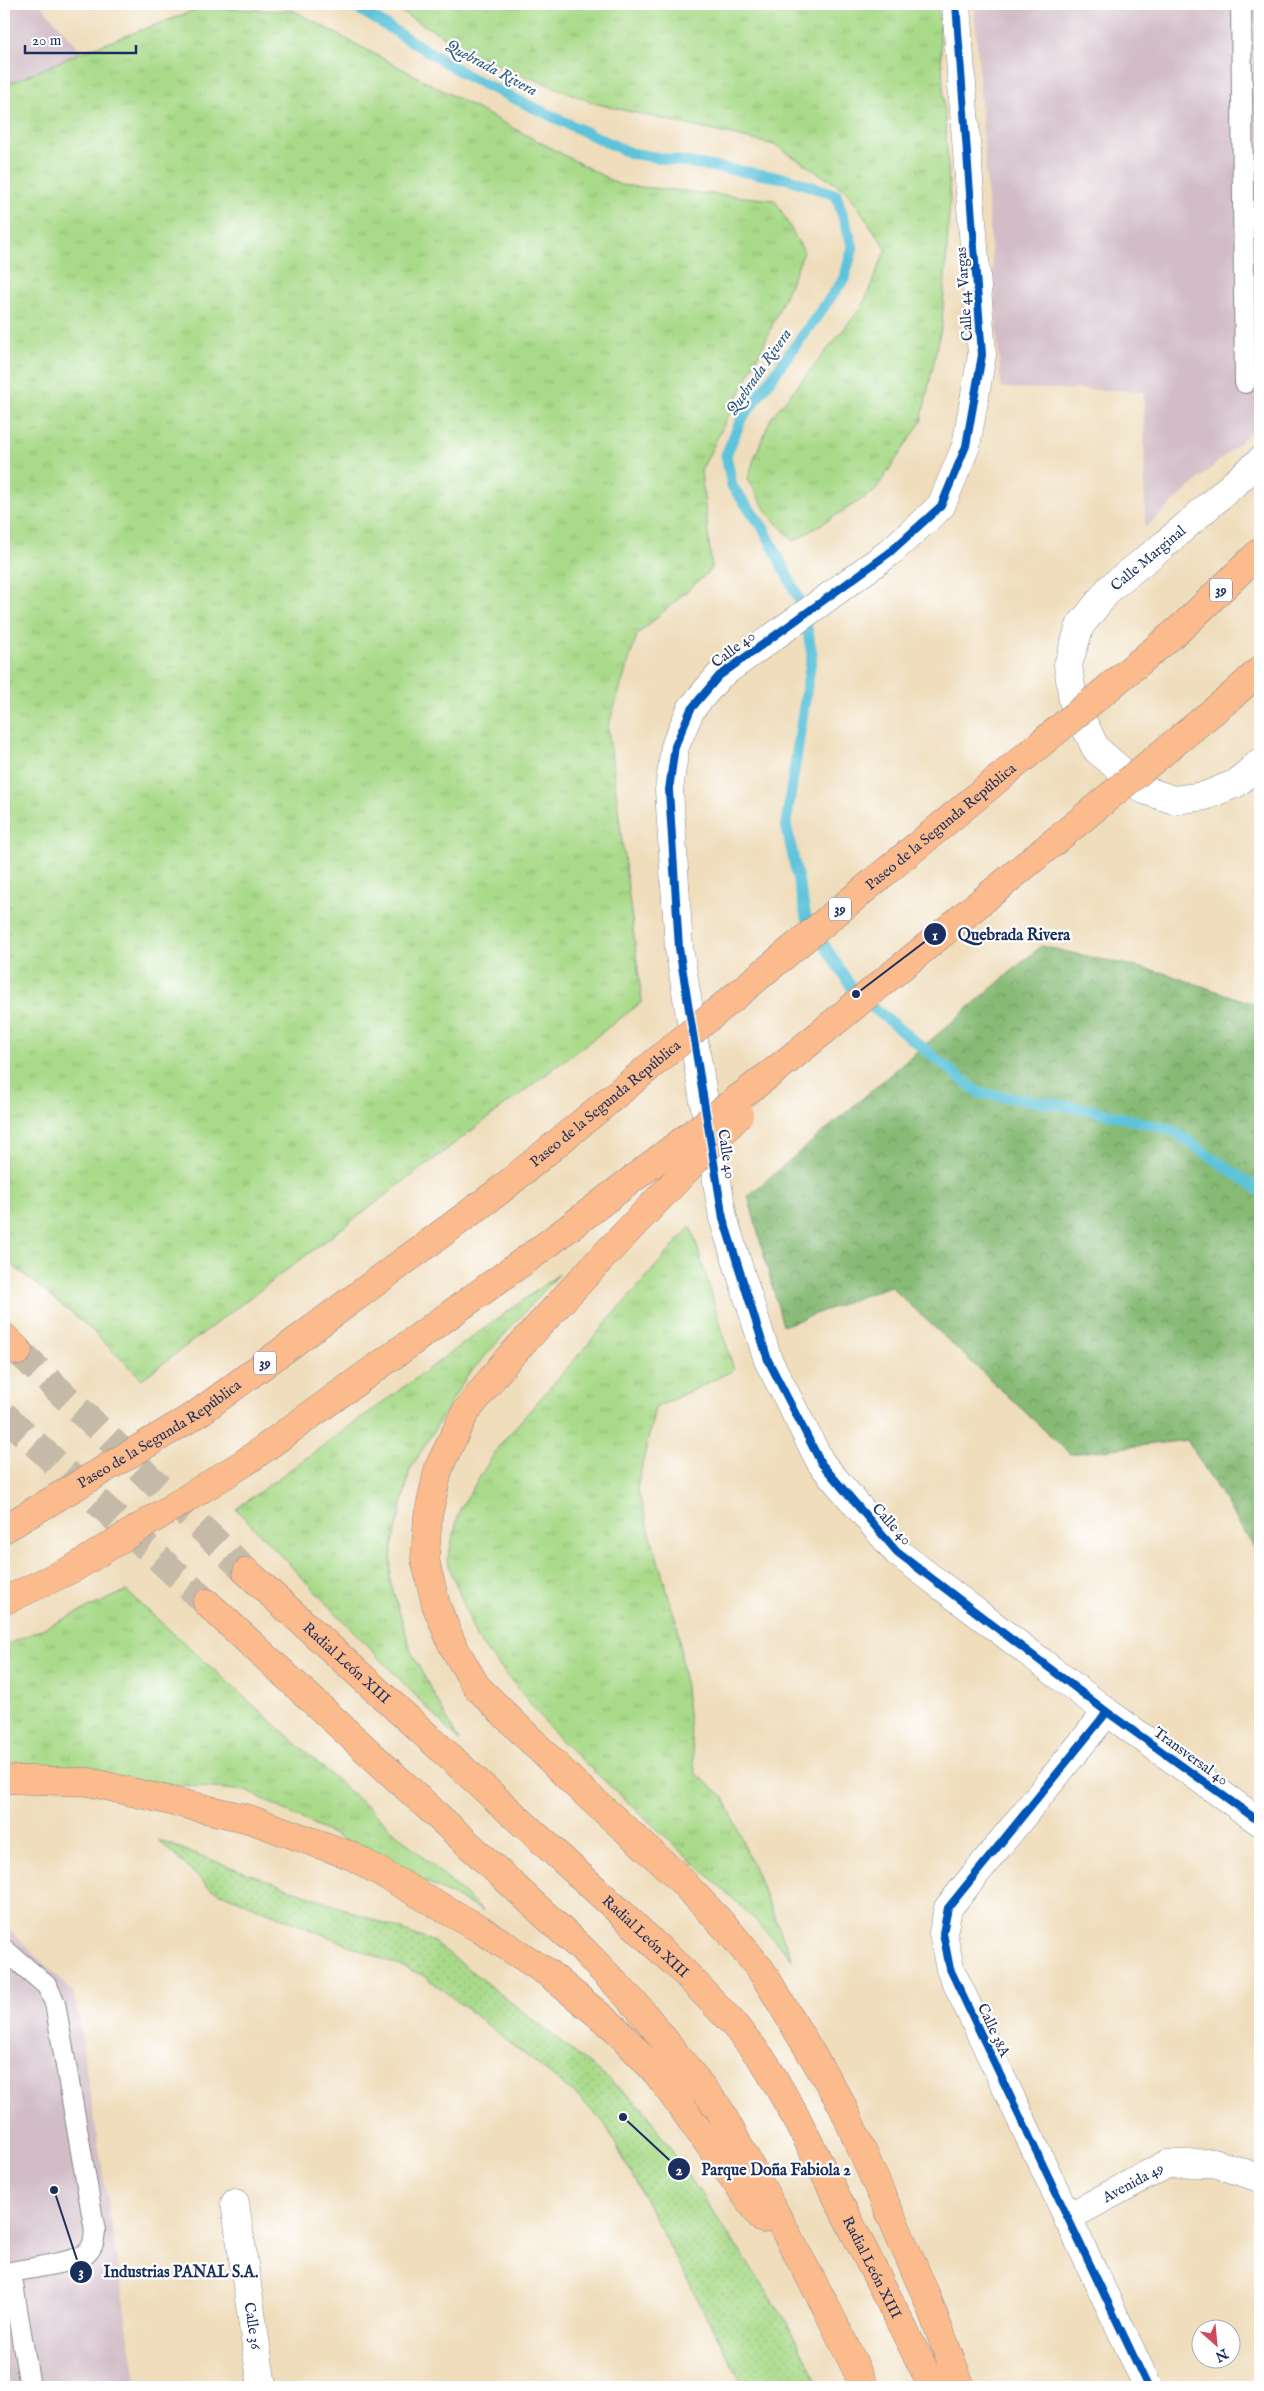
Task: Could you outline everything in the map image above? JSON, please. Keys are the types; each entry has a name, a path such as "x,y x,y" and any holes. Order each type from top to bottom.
{"highway":[{"name":"Paseo de la Segunda República","path":"4,1530 197,1414 498,1192 1182,627 1260,552"},
{"path":"4,1601 74,1568 244,1463 549,1242 787,1061 1233,695 1260,670"},
{"path":"787,1061 769,1084 596,1263 505,1362 465,1413 439,1467 428,1516 425,1559 436,1605 452,1644 476,1686 575,1784 674,1873 728,1930 761,1970 841,2103 924,2293 961,2387"},
{"name":"Radial León XIII","path":"247,1572 627,1918 687,1975 731,2021 765,2063 799,2122 933,2387"},
{"path":"207,1603 584,1951 640,2008 719,2109 824,2303 865,2387"},
{"path":"4,1779 89,1782 249,1819 352,1856 480,1929 548,1973 617,2030 657,2073 824,2303"}],"street":[{"name":"Calle 44 Vargas","path":"890,553 941,506 966,446 982,355 956,4"},
{"name":"Calle Marginal","path":"1260,461 1164,545 1110,588 1080,626 1068,665 1073,701 1096,749 1144,790 1174,800 1205,796 1237,783 1260,762"},
{"name":"Calle 40","path":"890,553 718,676 691,709 675,746 669,790 679,948 724,1218 768,1360 821,1463 897,1552 1107,1712"},
{"name":"Transversal 40","path":"1107,1712 1260,1822"},
{"name":"Calle 38A","path":"1107,1712 948,1908 943,1933 950,1969 1148,2387"},
{"name":"Avenida 49","path":"1067,2218 1167,2164 1214,2163 1260,2178"},
{"name":"Calle 36","path":"234,2204 262,2387"}],"lane":[{"path":"1241,4 1245,383"},
{"path":"4,1949 46,1986 55,2003 95,2231 94,2243 87,2253 76,2258 7,2273 30,2387"}],"shaded area":[{"path":"4,4 40,4 82,52 4,86"},
{"path":"974,4 1260,4 1260,424 1145,528 1144,391 1001,388"},
{"path":"4,1925 74,1993 137,2387 4,2387"}],"green space":[{"path":"387,4 938,4 950,199 942,324 921,422 874,492 794,541 768,514 748,479 771,418 862,307 886,249 848,192 775,145 597,104 487,61"},
{"path":"201,8 294,11 620,185 775,200 804,252 764,344 701,471 712,569 637,635 608,727 642,1002 142,1379 86,1325 4,1258 4,86 82,52"},
{"path":"1041,946 1164,973 1260,1006 1260,1557 1187,1440 1070,1454 890,1286 783,1326 748,1196"},
{"path":"691,1226 734,1370 655,1408 637,1488 678,1629 695,1773 724,1797 792,1959 738,1903 561,1741 477,1639 447,1561 460,1509 499,1446"},
{"path":"559,1274 467,1376 410,1470 392,1548 390,1581 412,1654 459,1741 236,1509"},
{"path":"126,1591 483,1911 247,1791 4,1769 4,1646"},
{"path":"158,1840 434,1942 643,2108 784,2317 820,2387 744,2387 606,2126 579,2097 425,1976 211,1889"}],"waterway":[{"name":"Quebrada Rivera","path":"351,4 471,78 630,153 789,179 836,195 853,247 844,279 741,420 726,455 732,486 764,529 803,607 812,654 786,824 806,917 856,994 979,1093 1092,1110 1172,1130 1260,1191"}],"tunnel":[{"path":"18,1351 247,1572"},
{"path":"4,1415 207,1603"}],"cycle path":[{"path":"956,4 982,355 966,446 941,506 889,553 719,676 691,709 675,746 669,790 679,948 723,1218 768,1360 821,1463 897,1552 1107,1712 1260,1822"},
{"path":"1107,1712 948,1908 943,1933 950,1969 1148,2387"}],"place":[{"name":"Quebrada Rivera","path":"856,994"},
{"name":"Parque Doña Fabiola 2","path":"623,2117"},
{"name":"Industrias PANAL S.A.","path":"54,2190"}]}
